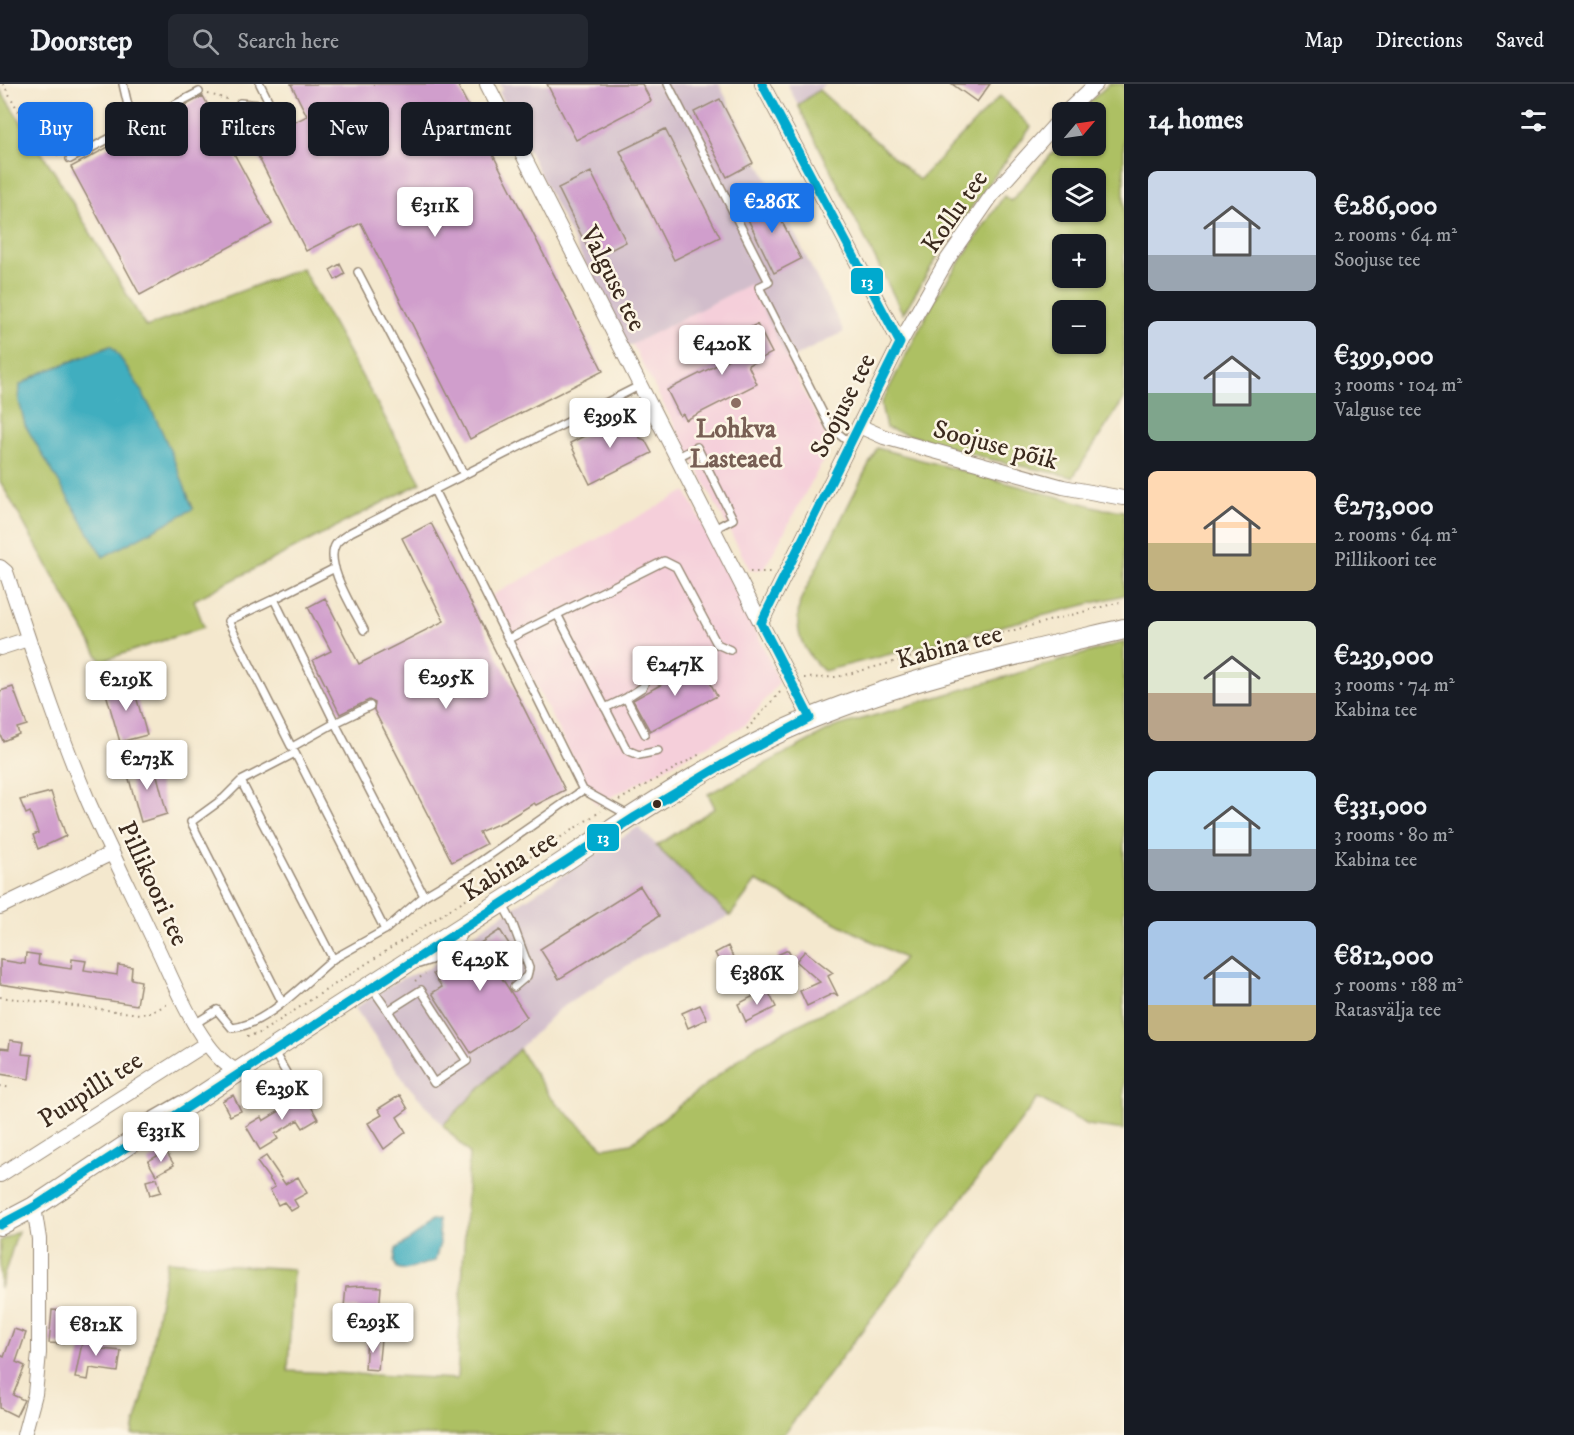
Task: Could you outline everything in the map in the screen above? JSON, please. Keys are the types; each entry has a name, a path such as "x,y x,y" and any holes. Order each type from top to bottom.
{"street":[{"name":"Valguse tee","path":"487,84 761,623"},
{"name":"Soojuse tee","path":"761,623 900,343 762,84"},
{"path":"1077,102 1096,84"},
{"name":"Kollu tee","path":"900,343 947,260 992,195 1052,128"},
{"name":"Soojuse põik","path":"859,426 884,437 1063,487 1123,498"},
{"name":"Pillikoori tee","path":"0,567 6,572 28,639 89,802 112,853 181,996 207,1043 226,1066 237,1071"},
{"path":"761,623 810,718"},
{"name":"Kabina tee","path":"0,1225 34,1207 237,1071 633,818 738,754 810,718 931,678 1124,629"},
{"path":"0,648 28,639"},
{"path":"0,907 112,853"},
{"name":"Puupilli tee","path":"0,1175 207,1043"},
{"path":"24,1435 35,1394 39,1353 39,1239 34,1207"}],"lane":[{"path":"123,84 127,102"},
{"path":"260,84 269,102"},
{"path":"668,84 769,282 759,287 830,427 850,443"},
{"path":"180,102 199,92"},
{"path":"70,159 105,141"},
{"path":"358,272 464,475"},
{"path":"364,630 334,568 332,558 336,544 343,538 434,490 641,385"},
{"path":"678,458 697,447 733,519 714,529"},
{"path":"434,490 584,790 633,818"},
{"path":"508,639 664,561 676,567 717,644 730,650"},
{"path":"334,568 228,621 385,930"},
{"path":"274,599 424,896"},
{"path":"557,614 631,754 658,751"},
{"path":"605,708 643,687 646,678 689,656"},
{"path":"626,698 645,734"},
{"path":"282,1002 191,822 224,798 241,781 335,723 370,706"},
{"path":"241,781 333,959"},
{"path":"196,1023 218,1010 232,1028 247,1026 282,1002 333,959 385,930 424,896 471,868 584,790"},
{"path":"502,902 529,968 527,976 514,987"},
{"path":"371,986 434,1083 467,1061 421,990 388,1011"},
{"path":"273,1048 288,1076"}],"path":[{"path":"3,84 29,127 51,152 70,159"},
{"path":"199,92 240,102"},
{"path":"0,997 140,1014 158,1010 181,996"},
{"path":"0,1086 11,1088"}],"shaded area":[{"path":"500,84 719,84 844,332 788,360 750,284 627,347 531,156 533,156 533,102 504,102 499,92 503,89"},
{"path":"787,84 826,84 798,105"},
{"name":"Lohkva Lasteaed","path":"750,284 831,446 764,569 750,570 632,344"},
{"path":"686,491 746,608 779,682 745,725 596,805 491,596"},
{"path":"638,827 730,916 644,955 558,1010 443,1125 405,1082 355,1008 401,979 429,968 492,921"}],"green space":[{"path":"1109,84 1124,84 1124,399 1073,477 989,459 886,428 881,404 936,297 1004,196 1011,201 1052,154 1052,156 1106,156 1106,102 1090,102"},
{"path":"0,90 18,117 18,156 44,156 146,327 302,268 421,483 194,600 204,627 101,661 0,481","holes":["110,346 154,415 193,508 19,401 20,385 39,374"]},
{"path":"819,90 919,180 1000,96 1031,127 948,239 903,314 798,105"},
{"path":"877,448 1104,509 1124,511 1124,595 824,671 810,656 801,640 798,622 800,601"},
{"path":"1124,642 1124,1130 1088,1125 1038,1098 783,1435 132,1435 143,1396 167,1261 293,1269 288,1371 457,1379 469,1153 443,1125 519,1049 550,1097 604,1148 631,1143 756,1046 886,981 904,958 756,881 730,916 656,846 715,808 708,794 835,727"},
{"path":"18,1231 0,1288 0,1241"}],"water":[{"path":"111,346 125,364 148,403 168,445 193,509 103,557 25,425 19,401 20,385 39,374"},
{"path":"438,1220 440,1243 435,1261 405,1270 397,1268 394,1262 396,1249 431,1221"}],"building":[{"path":"291,84 457,84 466,102 401,102 401,156 494,156 603,371 470,439 361,223 306,251 258,156 296,156 296,122 307,116"},
{"path":"547,84 642,84 651,101 576,140"},
{"path":"952,84 990,84 977,102"},
{"path":"203,96 206,102 200,102 200,156 235,156 272,224 140,295 71,167 105,149 105,156 188,156 188,104"},
{"path":"720,99 753,163 727,177 694,112"},
{"path":"665,129 720,237 674,260 620,151"},
{"path":"591,172 626,242 593,259 558,188"},
{"path":"769,196 801,259 774,273 743,209"},
{"path":"340,264 345,274 335,280 330,270"},
{"name":"Lohkva Lasteaed","path":"757,324 772,353 748,365 757,384 686,420 683,414 680,416 667,390 731,358 729,354 736,350 730,338"},
{"path":"628,414 640,438 645,440 652,453 590,484 570,443"},
{"path":"431,523 565,790 536,805 534,803 505,821 479,832 486,844 452,862 374,710 375,703 369,700 340,714 313,660 331,651 308,607 325,598 359,664 444,621 402,538"},
{"path":"700,663 717,696 650,731 633,700"},
{"path":"132,682 147,735 120,742 105,690"},
{"path":"13,687 27,725 17,728 19,734 3,741 0,734 0,691"},
{"path":"153,760 167,814 141,822 126,768"},
{"path":"51,792 66,836 38,849 33,835 38,833 30,812 26,814 20,800"},
{"path":"640,886 659,916 559,979 540,949"},
{"path":"500,930 522,964 501,977 527,1017 471,1053 432,993 442,987 433,974"},
{"path":"728,946 733,957 720,963 715,953"},
{"path":"788,950 795,964 785,970 777,955"},
{"path":"805,951 833,973 828,976 838,996 834,993 807,1006 800,991 820,982 796,961"},
{"path":"26,953 39,955 38,964 71,969 72,959 86,961 84,970 117,975 118,965 132,967 131,979 141,981 137,1005 0,984 0,960 25,964"},
{"path":"767,989 776,1007 746,1022 738,1004"},
{"path":"700,1005 707,1019 688,1028 682,1013"},
{"path":"10,1040 24,1042 22,1054 32,1055 29,1079 0,1074 0,1048 9,1049"},
{"path":"303,1092 318,1119 303,1128 298,1120 275,1134 278,1139 260,1150 246,1126 261,1117 263,1121 283,1109 281,1105"},
{"path":"233,1095 241,1111 230,1116 222,1101"},
{"path":"400,1095 408,1109 397,1117 406,1132 384,1149 368,1123 382,1115 378,1109"},
{"path":"166,1151 174,1165 156,1175 148,1161"},
{"path":"266,1156 285,1184 298,1177 307,1193 294,1200 298,1207 291,1211 284,1202 278,1205 270,1190 275,1187 257,1162"},
{"path":"157,1178 161,1192 150,1195 146,1181"},
{"path":"346,1287 381,1287 379,1312 344,1307"},
{"path":"52,1310 65,1311 63,1344 49,1343"},
{"path":"14,1329 26,1333 16,1362 25,1366 13,1395 24,1400 16,1416 0,1408 0,1355 4,1357"},
{"path":"84,1333 104,1337 101,1349 121,1351 118,1372 90,1368 88,1380 75,1378"},
{"path":"367,1338 381,1339 378,1370 365,1369"}],"transit line":[{"name":"13","path":"762,84 900,343 761,623 810,718"},
{"name":"13","path":"0,1225 34,1207 635,817 722,765 810,718"}],"place":[{"name":"Lohkva Lasteaed","path":"736,403"}]}
